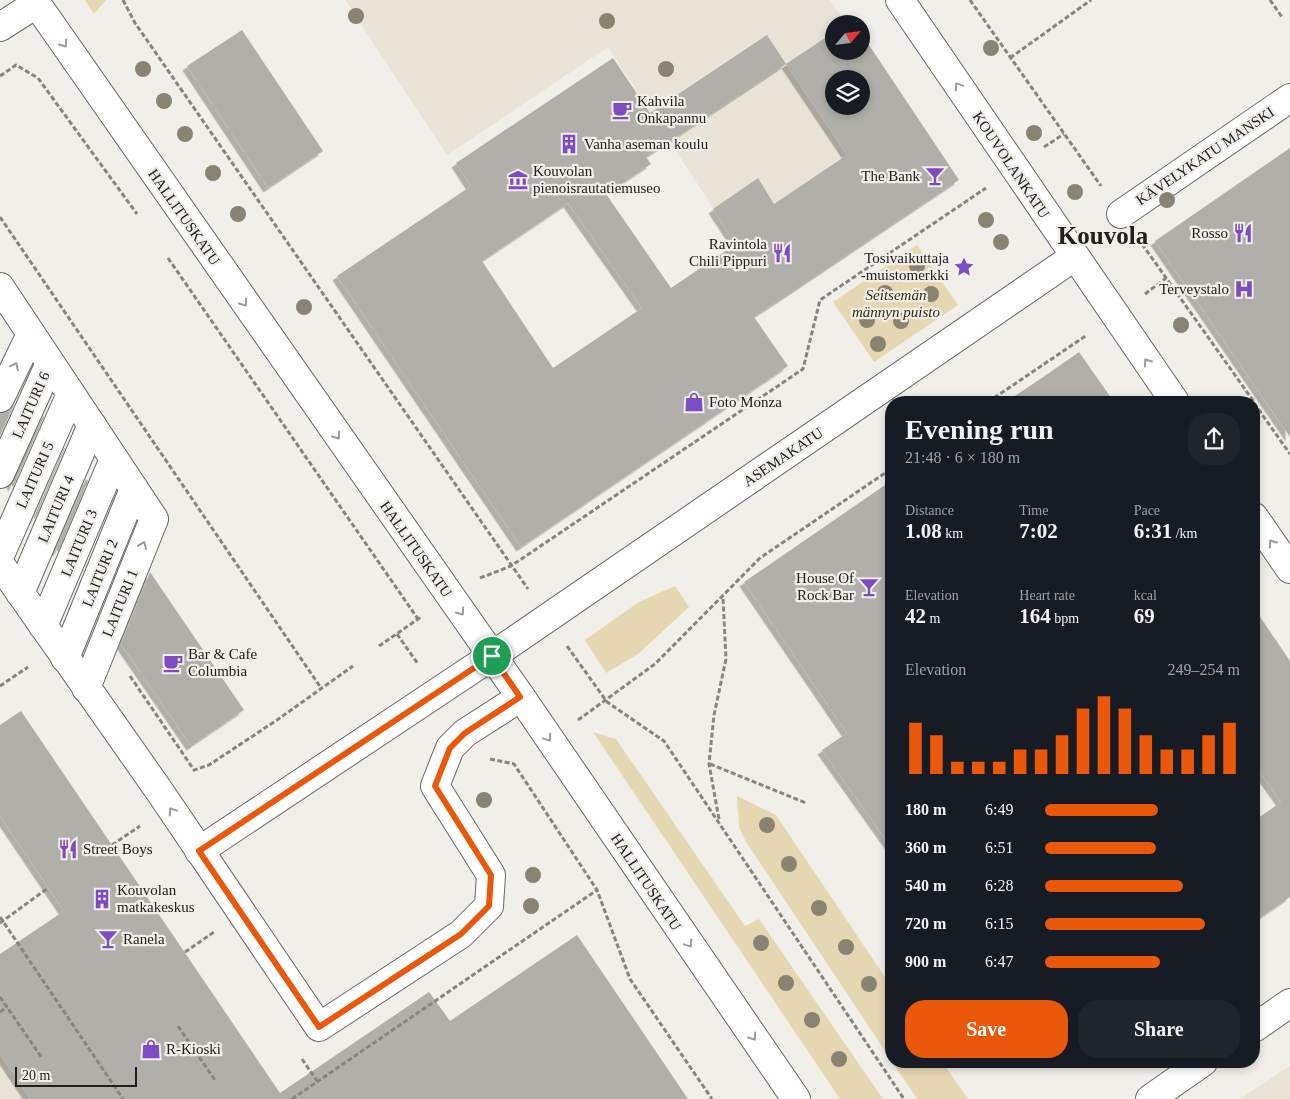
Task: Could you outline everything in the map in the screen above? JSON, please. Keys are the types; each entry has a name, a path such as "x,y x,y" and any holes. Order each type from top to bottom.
{"street":[{"name":"KOUVOLANKATU","path":"900,0 1171,396"},
{"path":"0,27 35,2"},
{"name":"HALLITUSKATU","path":"35,2 492,656 796,1099"},
{"name":"KÄVELYKATU MANSKI","path":"1121,214 1290,98"},
{"name":"ASEMAKATU","path":"199,851 492,656 1074,257"},
{"path":"3,302 31,334 134,489"},
{"path":"0,398 31,334"},
{"name":"LAITURI 6","path":"0,474 50,363"},
{"name":"LAITURI 5","path":"0,555 71,394"},
{"name":"LAITURI 4","path":"20,593 92,425"},
{"name":"LAITURI 3","path":"43,626 114,460"},
{"name":"LAITURI 1","path":"86,688 154,519 134,489"},
{"name":"LAITURI 2","path":"66,658 134,489"},
{"path":"1260,526 1290,569"},
{"path":"0,564 319,1027 461,934 489,906 491,875 435,786 450,748 465,733 520,697"},
{"path":"1260,1024 1290,1003"},
{"path":"1150,1099 1194,1068"}],"path":[{"path":"123,0 135,23 529,591"},
{"path":"970,0 1249,396"},
{"path":"1010,58 1091,0"},
{"path":"1270,0 1282,17"},
{"path":"0,76 16,65 38,78 138,216"},
{"path":"484,575 511,566 803,369 820,300 978,193"},
{"path":"0,217 321,688"},
{"path":"166,255 418,619 379,646"},
{"path":"997,396 1081,339"},
{"path":"1260,412 1290,454"},
{"path":"582,717 606,702 655,664 760,558 885,473"},
{"path":"719,820 709,764 714,715 726,659 723,597"},
{"path":"577,660 606,702 664,741 719,820 904,1099"},
{"path":"194,770 209,765 353,666"},
{"path":"482,757 514,764 596,890 630,979 712,1099"},
{"path":"709,764 806,803"},
{"path":"112,845 141,825"},
{"path":"48,888 1,920 123,1099"},
{"path":"292,1099 596,890"},
{"path":"185,952 214,932"},
{"path":"0,997 42,1058"},
{"path":"0,1012 7,1007"},
{"path":"178,1026 215,1080"},
{"path":"310,1072 317,1082"}],"shaded area":[{"path":"345,0 830,0 841,15 825,15 825,60 870,60 870,58 955,183 776,304 608,47 447,155"},
{"path":"0,1001 67,1099 0,1099"},
{"path":"1290,1066 1290,1099 1240,1099"}],"green space":[{"path":"85,0 106,0 94,14"},
{"name":"Seitsemän männyn puisto","path":"917,245 958,305 874,362 833,302"},
{"path":"675,586 689,607 638,654 606,673 585,640 639,602"},
{"path":"593,732 616,739 745,926 759,919 883,1099 840,1099"},
{"path":"737,796 776,815 885,977 885,1051 745,840 739,827"},
{"path":"896,1068 946,1068 968,1099 917,1099"}],"building":[{"path":"242,30 323,151 268,188 187,66"},
{"path":"767,35 786,64 825,38 825,60 870,60 870,46 959,180 754,317 788,366 521,547 337,276 471,186 456,163 613,58 650,113","holes":["786,64 847,155 774,204 758,178 713,209 736,244 671,288 606,194 651,164 646,157","568,203 642,308 553,368 482,261"]},
{"path":"1290,148 1290,437 1155,241"},
{"path":"1079,352 1110,396 1015,396"},
{"path":"14,405 0,436 0,413 8,411"},
{"path":"44,417 13,487 11,484"},
{"path":"65,448 35,519 34,517"},
{"path":"86,479 88,481 58,552 56,549"},
{"path":"885,485 885,839 822,750 847,733 744,582"},
{"name":"Bar & Cafe Columbia","path":"150,572 244,710 191,746 121,644"},
{"path":"1260,617 1290,661 1290,897 1260,918 1260,817 1281,802 1260,772"},
{"path":"21,711 280,1093 429,992 450,1021 577,935 688,1099 30,1099 0,1054 0,954 64,911 0,816 0,725"}],"place":[{"name":"Kahvila Onkapannu","path":"622,110"},
{"name":"Vanha aseman koulu","path":"569,144"},
{"name":"The Bank","path":"935,176"},
{"name":"Kouvolan pienoisrautatiemuseo","path":"518,180"},
{"name":"Rosso","path":"1243,233"},
{"name":"Ravintola Chili Pippuri","path":"782,253"},
{"name":"Tosivaikuttaja -muistomerkki","path":"964,267"},
{"name":"Terveystalo","path":"1244,289"},
{"name":"Foto Monza","path":"694,402"},
{"name":"House Of Rock Bar","path":"869,587"},
{"name":"Bar & Cafe Columbia","path":"173,663"},
{"name":"Street Boys","path":"68,849"},
{"name":"Kouvolan matkakeskus","path":"102,899"},
{"name":"Ranela","path":"108,939"},
{"name":"R-Kioski","path":"151,1049"}],"district":[{"name":"Kouvola","path":"1103,235"}],"route":[{"path":"492,656 520,697 465,733 450,748 435,786 491,875 489,906 461,934 319,1027 199,851 492,656"}]}
